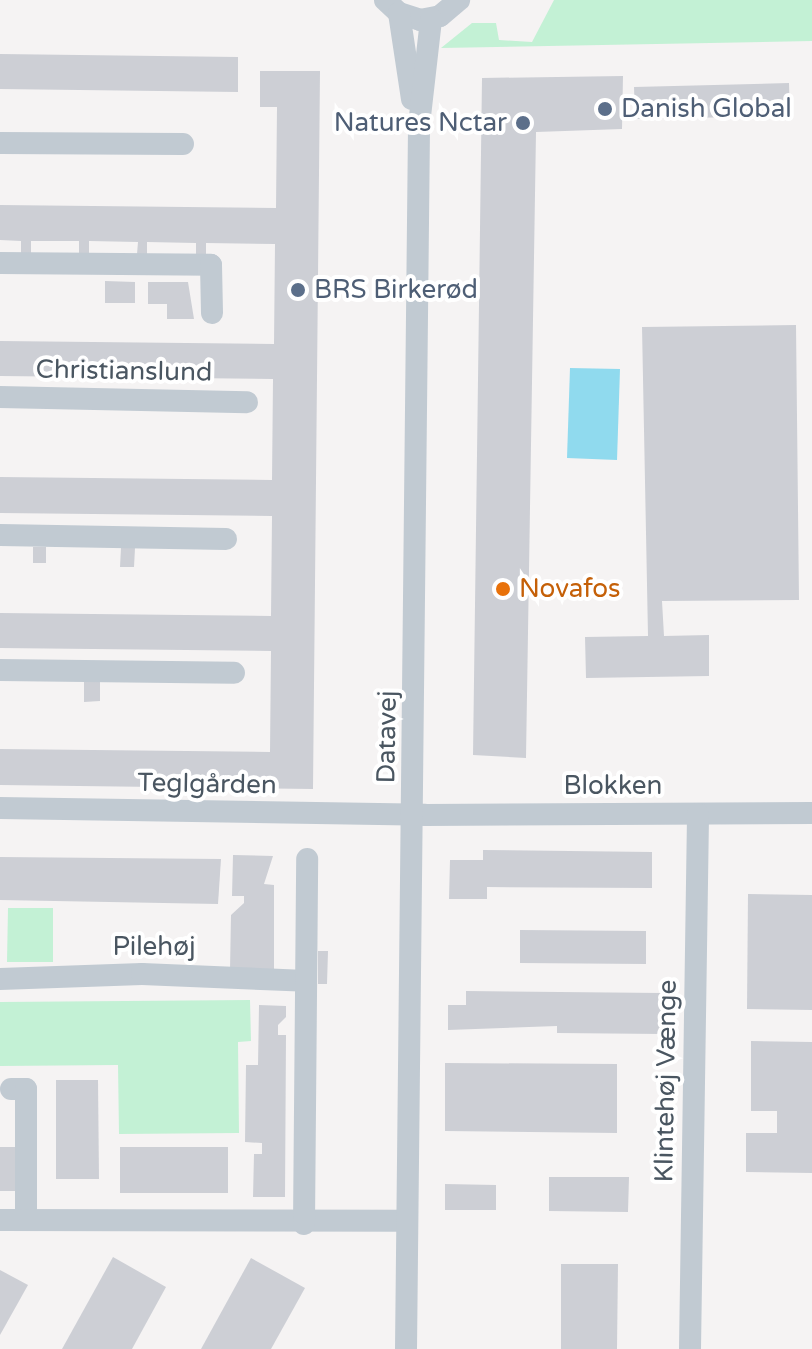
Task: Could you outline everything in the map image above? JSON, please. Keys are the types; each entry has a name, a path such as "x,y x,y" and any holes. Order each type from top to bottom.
{"street":[{"path":"392,7 431,19 459,0"},
{"name":"Datavej","path":"392,7 419,125"},
{"name":"Datavej","path":"406,1349 419,125 431,19"},
{"path":"0,143 183,144"},
{"path":"0,263 211,265 212,313"},
{"name":"Christianslund","path":"0,397 247,402"},
{"path":"0,535 226,539"},
{"path":"0,670 234,673"},
{"name":"Teglgården","path":"0,808 414,815"},
{"name":"Blokken","path":"414,815 812,813"},
{"name":"Klintehøj Vænge","path":"690,1349 698,814"},
{"path":"304,1224 307,859"},
{"name":"Pilehøj","path":"0,979 142,974 306,981"},
{"path":"11,1089 26,1089 26,1220"},
{"path":"0,1220 304,1224 407,1221"}],"green space":[{"path":"554,0 812,0 812,41 441,48 472,23 496,23 499,40 532,42"},
{"path":"8,908 53,908 53,962 7,962"},
{"path":"250,1000 251,1041 238,1042 239,1133 119,1134 118,1065 0,1066 0,1002"}],"water":[{"path":"570,368 620,369 617,460 567,458"}],"building":[{"path":"0,54 238,57 238,92 0,89"},
{"path":"260,71 320,71 313,789 0,785 0,749 270,752 271,651 0,648 0,613 271,616 272,516 0,513 0,477 272,480 273,379 0,376 0,341 274,344 275,244 206,243 206,255 196,255 196,243 147,242 147,254 137,254 138,242 89,241 89,254 79,254 79,241 31,241 31,253 21,253 21,241 0,240 0,205 276,208 277,107 260,107"},
{"path":"623,76 622,129 536,132 526,758 473,755 482,78"},
{"path":"789,83 790,116 635,119 634,87"},
{"path":"105,281 135,282 135,303 105,303"},
{"path":"148,282 188,282 194,319 167,319 167,304 148,304"},
{"path":"796,325 799,600 662,601 664,636 709,635 709,676 586,678 585,637 648,636 642,327"},
{"path":"33,547 46,547 46,563 33,563"},
{"path":"121,548 135,548 134,567 120,567"},
{"path":"84,682 100,682 100,701 84,702"},
{"path":"483,850 652,852 652,888 487,887 487,899 449,899 450,860 483,860"},
{"path":"233,855 273,856 264,884 274,885 274,970 230,970 231,915 244,903 244,896 232,896"},
{"path":"0,857 221,859 218,904 0,900"},
{"path":"748,894 812,895 812,1010 747,1009"},
{"path":"520,930 646,931 646,964 520,963"},
{"path":"318,951 328,951 327,984 318,984"},
{"path":"466,991 662,993 662,1034 557,1033 557,1026 448,1030 448,1005 466,1005"},
{"path":"259,1005 286,1006 286,1017 278,1025 278,1035 286,1035 285,1197 253,1197 254,1154 262,1154 262,1143 245,1142 246,1065 258,1065"},
{"path":"751,1041 812,1042 812,1173 746,1172 746,1133 777,1133 777,1111 751,1111"},
{"path":"445,1063 617,1064 617,1133 445,1131"},
{"path":"56,1080 98,1080 99,1179 56,1179"},
{"path":"0,1147 17,1147 17,1191 0,1191"},
{"path":"120,1147 228,1147 228,1193 120,1193"},
{"path":"549,1177 629,1177 628,1212 549,1211"},
{"path":"445,1184 496,1185 496,1210 445,1210"},
{"path":"113,1257 166,1287 132,1349 62,1349"},
{"path":"251,1258 305,1288 271,1349 201,1349"},
{"path":"561,1264 618,1264 617,1349 561,1349"},
{"path":"0,1270 28,1285 0,1335"}],"place":[{"name":"Danish Global","path":"605,109"},
{"name":"Natures Nctar","path":"523,123"},
{"name":"BRS Birkerød","path":"298,290"},
{"name":"Novafos","path":"503,589"}]}
